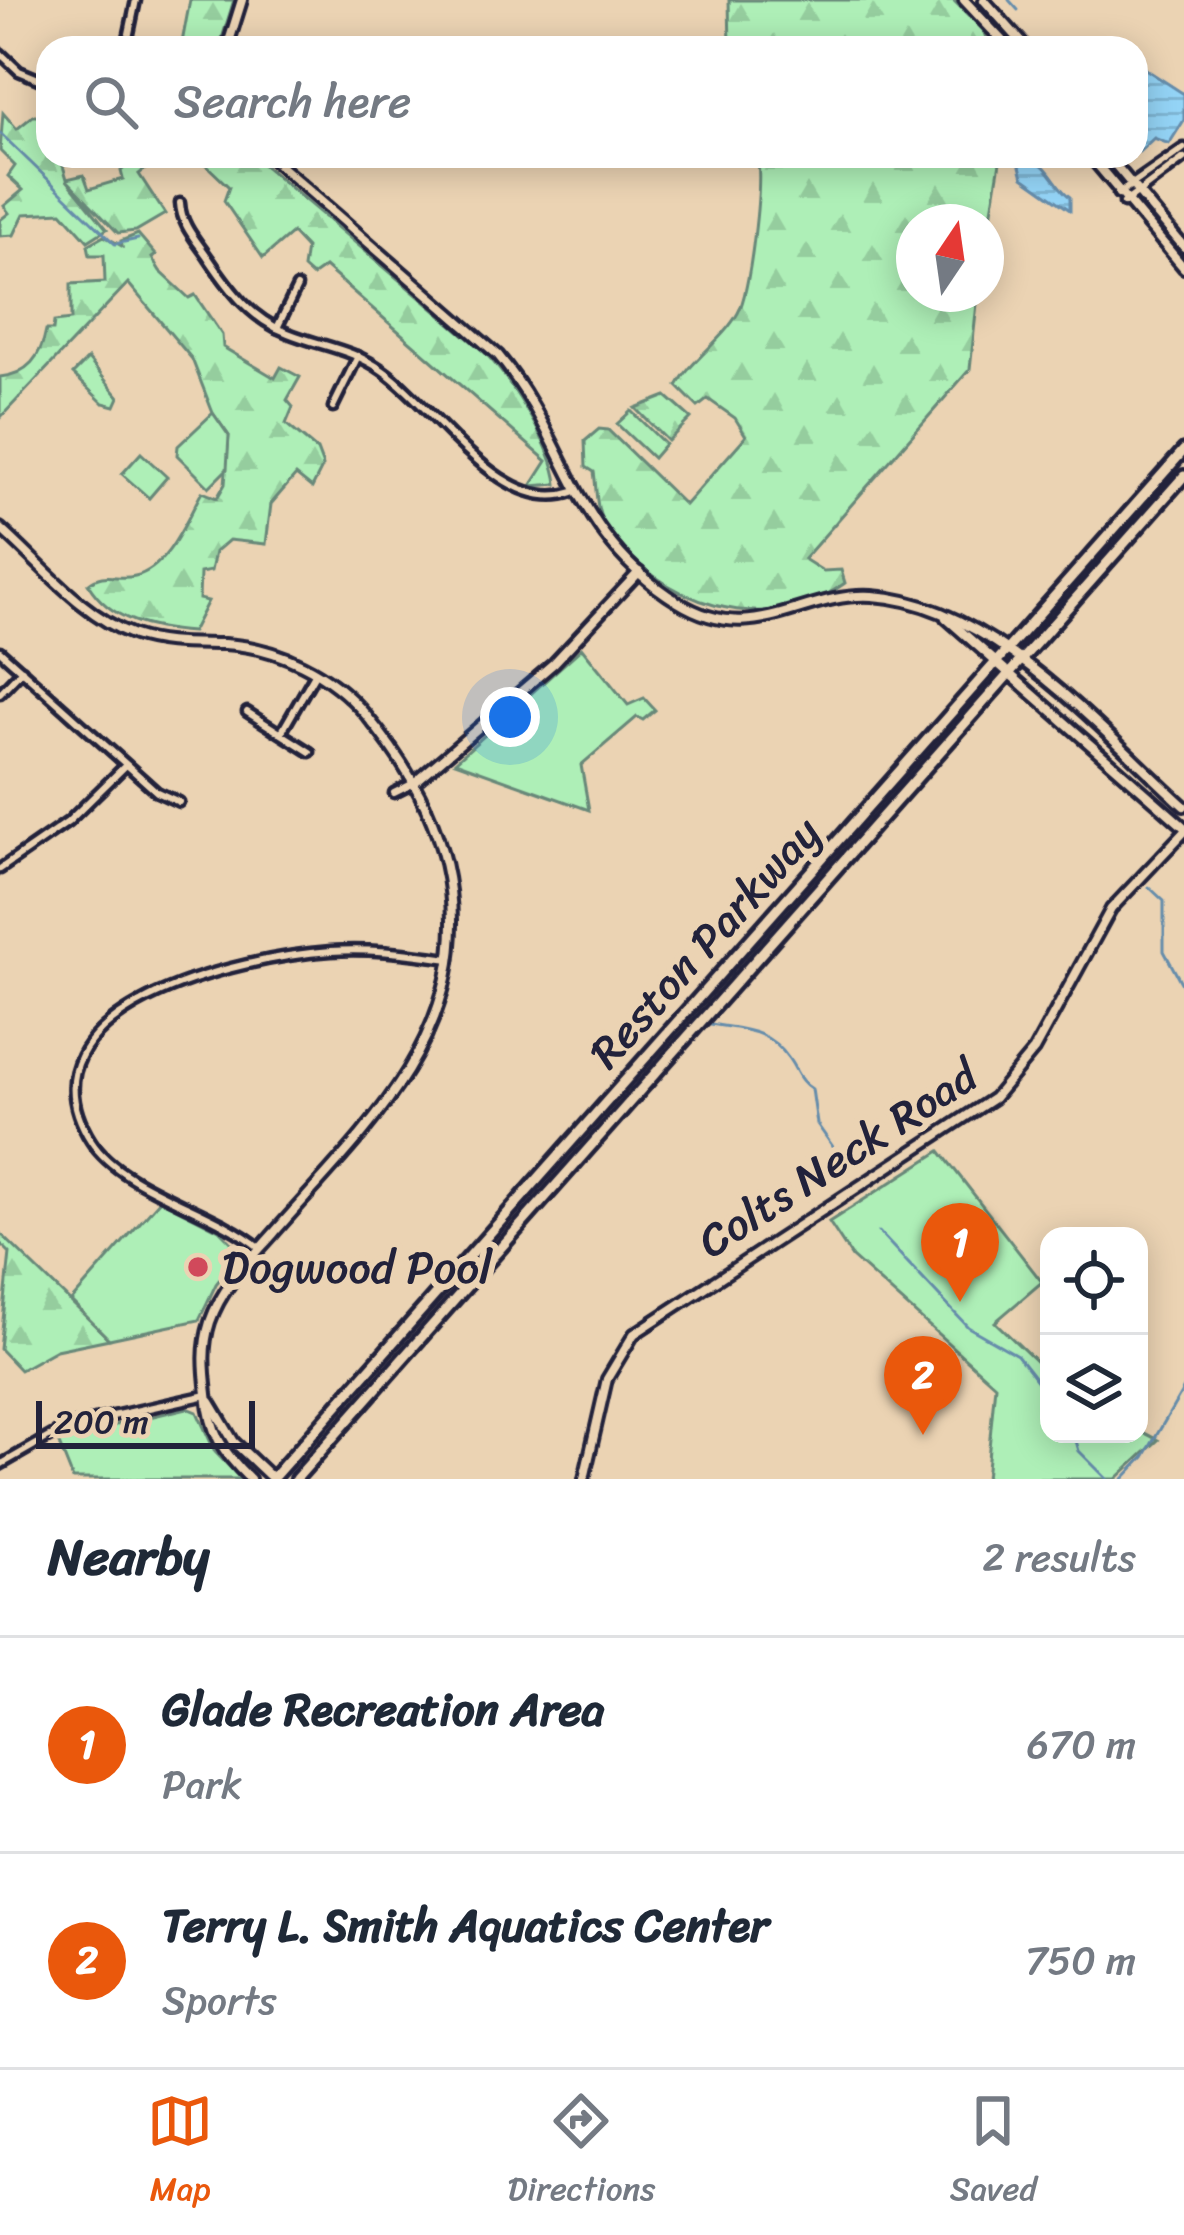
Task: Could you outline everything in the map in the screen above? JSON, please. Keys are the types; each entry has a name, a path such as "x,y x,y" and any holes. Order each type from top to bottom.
{"main road":[{"name":"Reston Parkway","path":"273,1479 1184,449"},
{"name":"Reston Parkway","path":"296,1479 1184,476"}],"street":[{"path":"128,36 136,0"},
{"path":"231,36 242,0"},
{"path":"964,0 998,36"},
{"path":"984,0 1017,36"},
{"path":"0,53 19,71 36,78"},
{"path":"1117,194 1184,148"},
{"path":"1124,203 1184,158"},
{"path":"283,168 498,356 521,386 599,531 639,572 684,606 728,620 773,620 857,596 896,599 974,627 1020,661 1184,806"},
{"path":"1099,168 1184,268"},
{"path":"1117,168 1184,247"},
{"path":"180,203 183,220 230,289 277,328 358,356 388,374 514,488 544,497 574,492"},
{"path":"277,328 297,287"},
{"path":"333,407 358,356"},
{"path":"0,528 96,614 122,630 161,642 260,649 316,672 360,708 414,783 445,860 452,911 450,959 432,1027 408,1074 260,1248 213,1315 204,1352 214,1436 250,1479"},
{"path":"394,793 414,783 538,678 639,572"},
{"path":"939,614 1011,671 1184,829"},
{"path":"0,651 157,792 179,802"},
{"path":"0,693 22,670"},
{"path":"281,733 316,672"},
{"path":"247,712 310,752"},
{"path":"0,869 68,822 126,764"},
{"name":"Colts Neck Road","path":"584,1479 603,1391 634,1334 994,1098 1034,1050 1112,909 1184,829"},
{"path":"260,1248 229,1223 128,1175 100,1153 86,1131 76,1093 82,1058 94,1035 141,999 279,958 364,950 450,959"},
{"path":"207,1395 228,1435 273,1479"},
{"path":"0,1465 68,1426 207,1395"},
{"path":"0,1450 8,1458"}],"green space":[{"path":"190,0 234,0 223,36 183,36"},
{"path":"729,0 953,0 985,36 730,36"},
{"path":"3,113 17,129 36,116 36,168 64,168 67,179 84,175 89,189 123,179 124,168 147,168 139,174 165,214 136,231 118,233 67,180 107,229 88,241 62,212 24,214 14,235 0,236 0,220 9,213 4,206 23,190 8,176 15,166 0,151"},
{"path":"209,168 267,168 482,350 528,413 548,452 557,484 531,486 547,461 325,267 312,276 303,268 306,248 292,233 263,258 224,201 229,187"},
{"path":"758,168 999,168 993,204 896,204 896,312 976,312 970,369 804,559 823,571 841,570 845,583 814,600 748,611 683,593 628,554 600,515 594,472 586,467 585,441 599,429 608,430 685,505 746,436 735,418 708,399 698,407 677,386 738,313 757,211"},
{"path":"138,234 156,255 152,258 160,271 189,298 195,295 222,335 223,347 275,378 281,367 300,377 287,400 293,407 286,424 317,450 323,466 312,488 296,475 271,504 266,544 229,540 215,552 211,571 200,573 199,599 208,601 192,632 120,615 88,584 100,578 128,577 157,564 202,492 217,498 225,484 229,436 213,413 192,359 128,283 0,418 0,377 32,362 54,322 71,320 71,284 105,282 104,255 90,255 88,245 104,236 122,246 121,241"},
{"path":"88,359 119,397 115,406 103,403 73,374"},
{"path":"666,396 691,418 668,441 635,408"},
{"path":"631,411 665,444 653,458 617,424"},
{"path":"213,413 229,436 227,469 209,487 177,455 178,446"},
{"path":"141,453 167,477 149,498 122,474"},
{"path":"582,648 628,705 644,698 655,710 643,720 637,717 581,765 589,810 455,762"},
{"path":"940,1151 1040,1279 995,1322 1040,1365 1040,1443 1148,1443 1148,1435 1158,1440 1116,1479 986,1479 995,1385 852,1257 829,1222"},
{"path":"160,1200 219,1230 241,1252 216,1284 199,1320 109,1339 71,1301"},
{"path":"0,1233 109,1339 56,1350 20,1370 0,1349 10,1253 0,1243"},
{"path":"187,1408 197,1412 215,1452 241,1479 73,1479 57,1439"}],"water":[{"path":"1148,71 1184,94 1184,120 1169,144 1154,138 1148,144"},
{"path":"1021,168 1046,168 1070,197 1070,210 1023,177"}],"waterway":[{"path":"1009,0 1018,10"},
{"path":"0,133 36,168"},
{"path":"36,168 115,244 138,239"},
{"path":"1149,887 1164,901 1164,951 1184,988"},
{"path":"705,1023 752,1031 780,1048 812,1089 817,1124 838,1154 840,1165"},
{"path":"879,1232 968,1327 1017,1355 1040,1384"},
{"path":"1123,1479 1144,1457 1184,1388"},
{"path":"1077,1443 1107,1479"}],"place":[{"name":"Dogwood Pool","path":"198,1267"},
{"name":"Glade Recreation Area","path":"960,1302"},
{"name":"Terry L. Smith Aquatics Center","path":"923,1435"}]}
